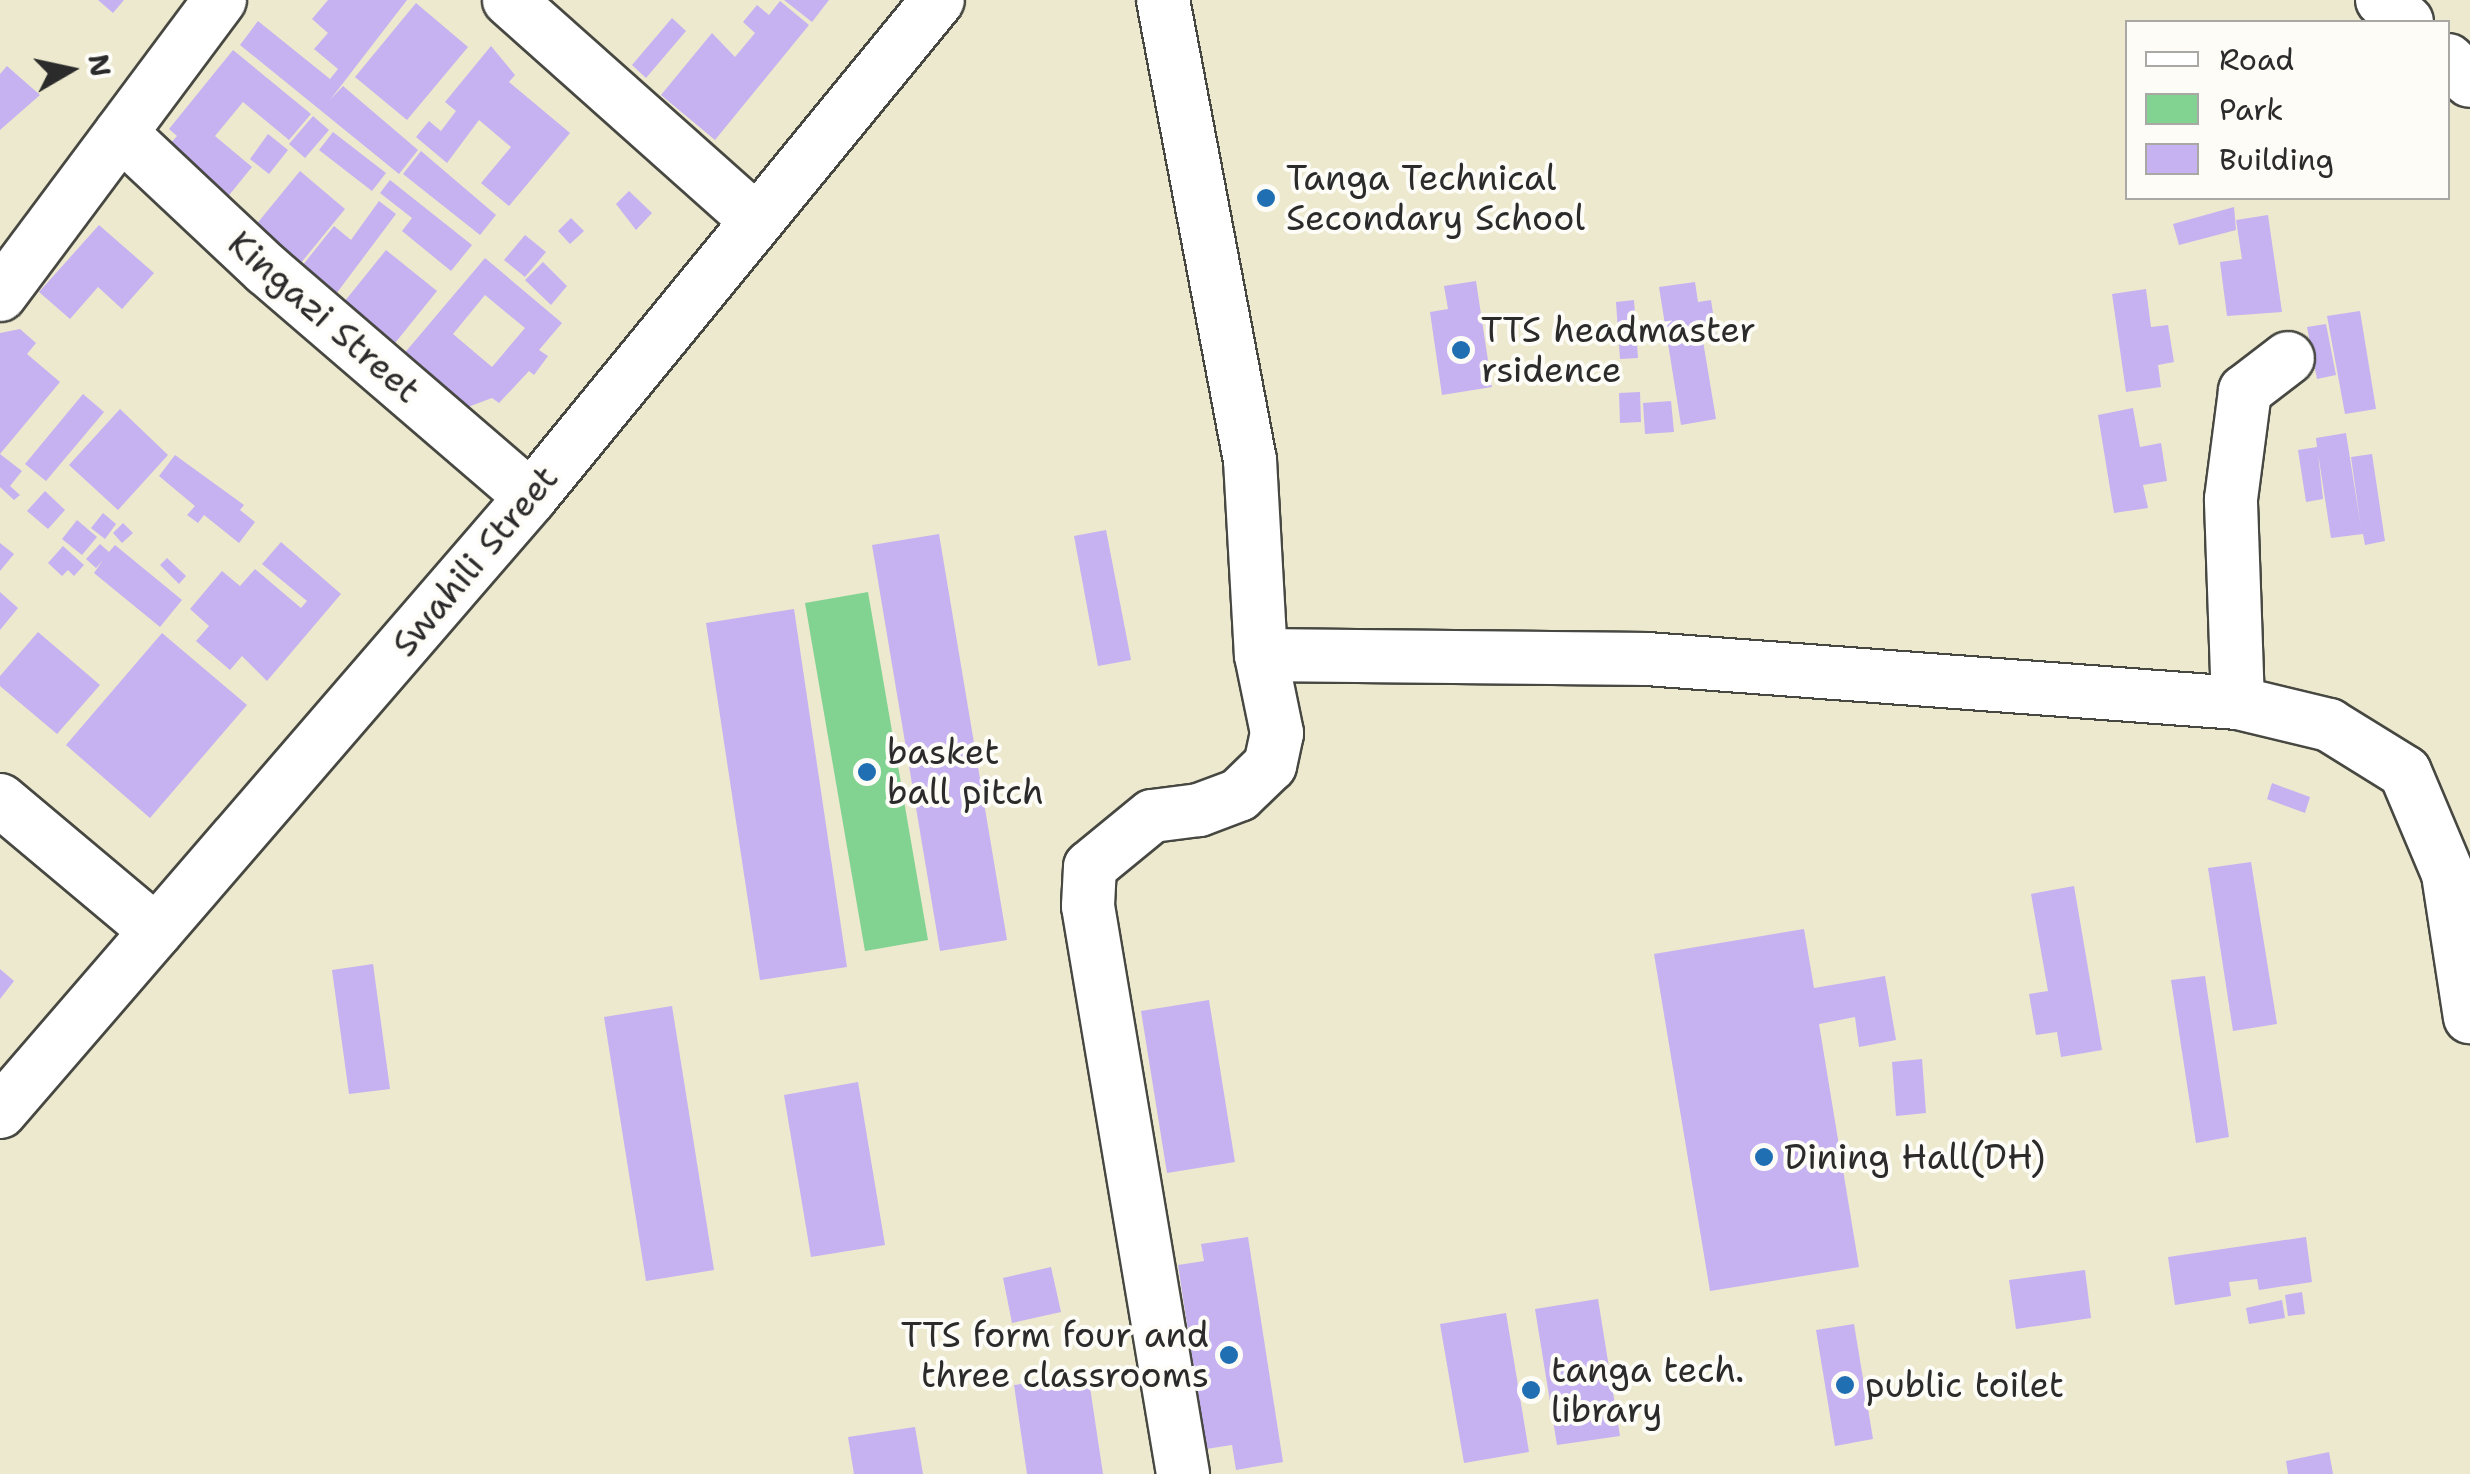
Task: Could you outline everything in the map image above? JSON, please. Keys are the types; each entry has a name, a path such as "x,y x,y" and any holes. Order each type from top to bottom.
{"street":[{"path":"0,295 220,0"},
{"path":"509,0 754,218"},
{"name":"Swahili Street","path":"0,1112 531,498 754,218 938,0"},
{"path":"1163,0 1250,460 1261,655 1277,732 1270,765 1239,795 1199,810 1152,816 1090,867 1088,906 1183,1474"},
{"path":"2382,0 2405,20"},
{"path":"2450,62 2470,81"},
{"name":"Kingazi Street","path":"121,133 267,270 531,498"},
{"path":"2238,703 2230,499 2245,391 2288,358"},
{"path":"1261,655 1646,659 2238,703 2329,725 2405,772 2448,874 2470,1017"},
{"path":"0,800 156,931"}],"green space":[{"name":"basket ball pitch","path":"868,592 928,940 865,951 805,603"}],"building":[{"path":"98,0 124,0 113,13"},
{"path":"328,0 407,0 330,100 343,86 418,150 399,174 240,45 258,21 330,79 338,69 314,49 328,33 312,19"},
{"path":"784,0 829,0 812,22"},
{"path":"780,1 809,25 715,140 661,95 712,33 735,57 755,33 743,22 757,5 769,15"},
{"path":"416,3 468,47 407,120 355,77"},
{"path":"672,18 686,31 646,78 632,65"},
{"path":"491,46 515,75 509,82 570,133 509,206 481,183 511,147 479,120 447,163 416,137 429,121 441,131 456,111 445,102"},
{"path":"233,50 311,114 289,140 243,102 215,136 252,167 217,210 169,145 177,136 169,129"},
{"path":"7,66 40,95 0,130 0,74"},
{"path":"313,116 329,130 305,158 289,144"},
{"path":"333,132 386,173 372,191 319,150"},
{"path":"268,134 288,150 269,174 250,159"},
{"path":"421,151 496,215 480,235 403,174"},
{"path":"300,171 345,209 296,269 251,231"},
{"path":"390,180 472,245 451,271 402,231 412,218 380,193"},
{"path":"629,191 652,213 636,230 616,204"},
{"path":"379,201 396,214 333,298 298,271 334,226 351,240"},
{"path":"2234,207 2236,230 2179,245 2173,224"},
{"path":"2268,215 2282,312 2227,316 2220,262 2242,259 2236,220"},
{"path":"571,218 584,231 570,244 558,231"},
{"path":"99,225 154,273 122,309 98,287 70,319 39,292"},
{"path":"525,235 546,252 525,277 504,260"},
{"path":"386,250 437,291 387,353 336,312"},
{"path":"485,258 562,323 539,350 548,356 534,375 529,371 499,403 492,398 460,410 397,362","holes":["485,295 525,328 492,367 453,334"]},
{"path":"543,262 567,286 551,305 525,280"},
{"name":"TTS headmaster rsidence","path":"1476,281 1492,387 1442,395 1430,312 1448,309 1444,286"},
{"path":"1695,282 1698,302 1711,300 1717,339 1703,341 1716,419 1681,425 1659,287"},
{"path":"2146,289 2151,327 2168,325 2174,362 2158,365 2161,387 2126,392 2112,294"},
{"path":"1634,300 1638,358 1620,359 1616,302"},
{"path":"2360,311 2376,409 2345,414 2327,316"},
{"path":"2326,324 2336,375 2317,379 2307,327"},
{"path":"20,329 36,343 27,354 60,382 0,454 0,333"},
{"path":"1640,392 1641,422 1620,423 1619,393"},
{"path":"83,394 104,412 46,481 25,464"},
{"path":"1671,401 1674,432 1645,434 1643,403"},
{"path":"2133,408 2140,447 2161,443 2167,481 2143,485 2148,508 2114,513 2098,415"},
{"path":"120,409 168,455 118,510 69,465"},
{"path":"2346,433 2361,528 2351,457 2372,454 2385,541 2365,545 2363,534 2331,538 2318,453 2323,499 2306,502 2298,450 2317,447 2316,438"},
{"path":"0,454 22,471 10,486 20,495 14,500 0,487"},
{"path":"175,455 244,505 240,510 255,522 239,543 204,515 198,523 187,515 195,506 159,476"},
{"path":"45,491 65,510 48,529 27,511"},
{"path":"103,513 116,524 105,539 91,528"},
{"path":"77,520 97,537 82,555 62,539"},
{"path":"123,523 133,533 122,543 113,533"},
{"path":"1106,530 1131,660 1098,666 1074,536"},
{"path":"939,534 1007,940 940,951 872,545"},
{"path":"281,542 341,594 267,681 242,656 230,670 196,641 209,626 190,609 222,571 240,586 255,569 301,608 307,601 262,564"},
{"path":"0,543 14,554 0,571"},
{"path":"100,544 109,552 115,545 182,600 160,627 94,573 103,560 96,568 86,559"},
{"path":"63,546 84,565 74,576 68,570 62,576 48,563"},
{"path":"167,558 186,576 179,584 160,565"},
{"path":"0,592 18,608 0,630"},
{"path":"794,609 847,967 760,980 706,623"},
{"path":"38,632 100,685 57,734 0,686 0,676"},
{"path":"162,633 247,705 150,818 66,745"},
{"path":"2272,783 2310,797 2305,813 2267,799"},
{"path":"2251,862 2277,1024 2233,1031 2208,868"},
{"path":"2074,886 2102,1050 2061,1057 2057,1032 2036,1035 2029,994 2048,991 2031,894"},
{"name":"Dining Hall(DH)","path":"1804,929 1814,988 1885,976 1896,1040 1859,1047 1855,1017 1819,1024 1859,1267 1710,1291 1654,954"},
{"path":"373,964 390,1089 349,1094 332,970"},
{"path":"0,969 14,981 0,999"},
{"path":"2205,976 2229,1137 2196,1143 2171,980"},
{"path":"1209,1000 1235,1162 1167,1173 1141,1011"},
{"path":"672,1006 714,1270 646,1281 604,1017"},
{"path":"1922,1059 1926,1113 1896,1116 1892,1062"},
{"path":"858,1082 885,1245 811,1257 784,1095"},
{"name":"TTS form four and three classrooms","path":"1248,1237 1283,1462 1236,1470 1232,1445 1206,1449 1178,1265 1204,1261 1201,1244"},
{"path":"2306,1237 2312,1282 2259,1290 2257,1279 2229,1282 2231,1296 2175,1305 2168,1257"},
{"path":"1051,1267 1061,1312 1012,1323 1003,1278"},
{"path":"2085,1270 2091,1318 2016,1329 2009,1280"},
{"path":"2302,1292 2305,1314 2288,1316 2285,1295"},
{"path":"1598,1299 1620,1436 1557,1445 1535,1309"},
{"path":"2282,1300 2285,1318 2249,1324 2246,1308"},
{"path":"1506,1313 1529,1452 1464,1463 1440,1324"},
{"name":"public toilet","path":"1854,1324 1873,1439 1835,1446 1816,1330"},
{"path":"1088,1374 1103,1474 1027,1474 1014,1385"},
{"path":"915,1427 923,1474 854,1474 848,1437"},
{"path":"2329,1452 2333,1474 2288,1474 2286,1461"}],"place":[{"name":"Tanga Technical Secondary School","path":"1266,198"},
{"name":"TTS headmaster rsidence","path":"1461,350"},
{"name":"basket ball pitch","path":"867,772"},
{"name":"Dining Hall(DH)","path":"1764,1157"},
{"name":"TTS form four and three classrooms","path":"1229,1355"},
{"name":"public toilet","path":"1845,1385"},
{"name":"tanga tech. library","path":"1531,1390"}]}
